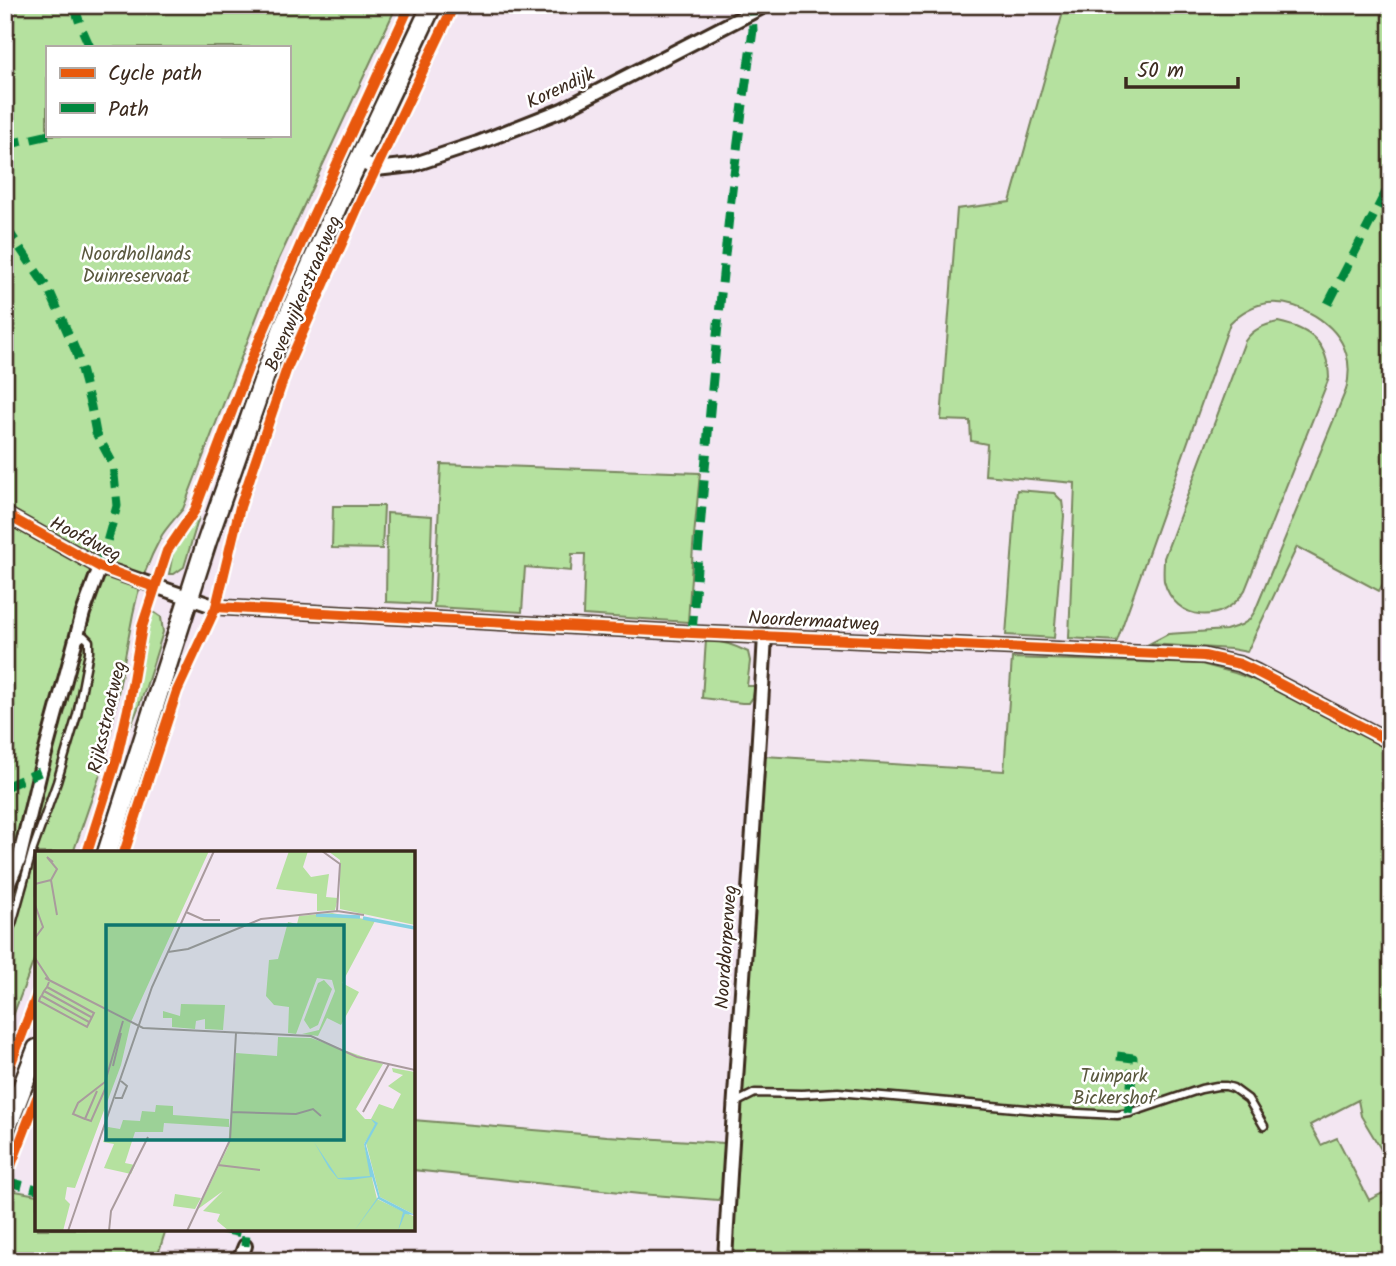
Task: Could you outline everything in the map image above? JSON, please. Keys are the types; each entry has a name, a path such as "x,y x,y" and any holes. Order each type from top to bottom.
{"main road":[{"name":"Beverwijkerstraatweg","path":"344,191 432,5"},
{"name":"Rijksstraatweg","path":"108,851 207,541 274,352 344,191"},
{"path":"5,1132 35,1054"}],"street":[{"name":"Korendijk","path":"359,161 376,169 412,165 478,143 562,110 766,5"},
{"name":"Hoofdweg","path":"5,514 100,567 188,598"},
{"path":"5,891 19,860 83,613 100,567"},
{"name":"Noordermaatweg","path":"188,598 233,609 1203,656 1240,664 1257,671 1391,742"},
{"name":"Noorddorperweg","path":"725,1261 765,635"},
{"path":"239,1261 245,1246"}],"lane":[{"path":"5,936 12,924 33,849 77,715 89,641 84,636 76,641"},
{"path":"734,1104 755,1093 838,1092 1117,1115 1130,1114 1217,1086 1233,1088 1240,1092 1248,1099 1264,1126"}],"green space":[{"name":"Noordhollands Duinreservaat","path":"5,5 397,5 279,259 183,509 162,535 144,574 133,614 106,757 74,851 35,851 35,957 5,1037"},
{"path":"1065,5 1391,5 1391,332 1386,342 1391,345 1391,570 1379,591 1297,547 1247,652 1149,644 1168,634 1226,630 1249,620 1255,611 1346,390 1349,372 1346,353 1334,332 1325,323 1292,305 1268,303 1247,310 1230,323 1117,641 1069,638 1075,483 985,475 987,444 971,441 970,421 941,420 957,209 1010,202"},
{"path":"1278,322 1300,329 1316,340 1325,355 1329,378 1245,590 1236,601 1213,614 1189,612 1178,605 1170,595 1164,581 1164,558 1245,341 1259,328"},
{"path":"441,464 700,473 688,622 583,615 585,554 572,554 571,571 525,567 522,612 434,607"},
{"path":"1017,490 1054,493 1062,501 1064,516 1054,638 1006,635"},
{"path":"333,506 384,506 382,549 332,548"},
{"path":"387,513 432,516 429,604 386,602"},
{"path":"199,517 184,567 174,574 169,574 174,547"},
{"path":"151,610 161,617 163,632 128,734 140,652"},
{"path":"706,640 728,644 748,652 750,661 747,686 755,686 749,703 702,698"},
{"name":"Tuinpark Bickershof","path":"1012,658 1201,664 1286,692 1391,749 1391,1166 1361,1116 1358,1100 1310,1125 1321,1145 1337,1138 1369,1200 1391,1189 1391,1261 731,1261 765,756 1004,771"},
{"path":"415,1120 724,1143 724,1191 718,1200 415,1170"},
{"path":"10,1190 35,1195 35,1231 165,1231 156,1261 5,1261 5,1200"}],"marked path":[{"path":"74,5 90,46"},
{"path":"692,633 717,335 753,30 752,12"},
{"path":"5,145 46,136"},
{"path":"1328,304 1391,182"},
{"path":"5,226 50,292 77,354 96,433 113,464 117,506 100,567"},
{"path":"5,787 40,772"},
{"path":"1117,1056 1133,1058 1128,1114"},
{"path":"5,1181 35,1188"},
{"path":"232,1231 246,1234 245,1246"}],"cycle path":[{"path":"88,851 116,761 142,627 167,551 195,510 253,355 312,218 410,5"},
{"path":"125,851 177,691 216,607 240,507 287,368 361,200 454,5"},
{"path":"5,514 100,567 154,587"},
{"path":"216,607 692,633 1204,656 1240,664 1391,742"},
{"path":"5,1079 35,1000"},
{"path":"5,1181 35,1103"}]}
